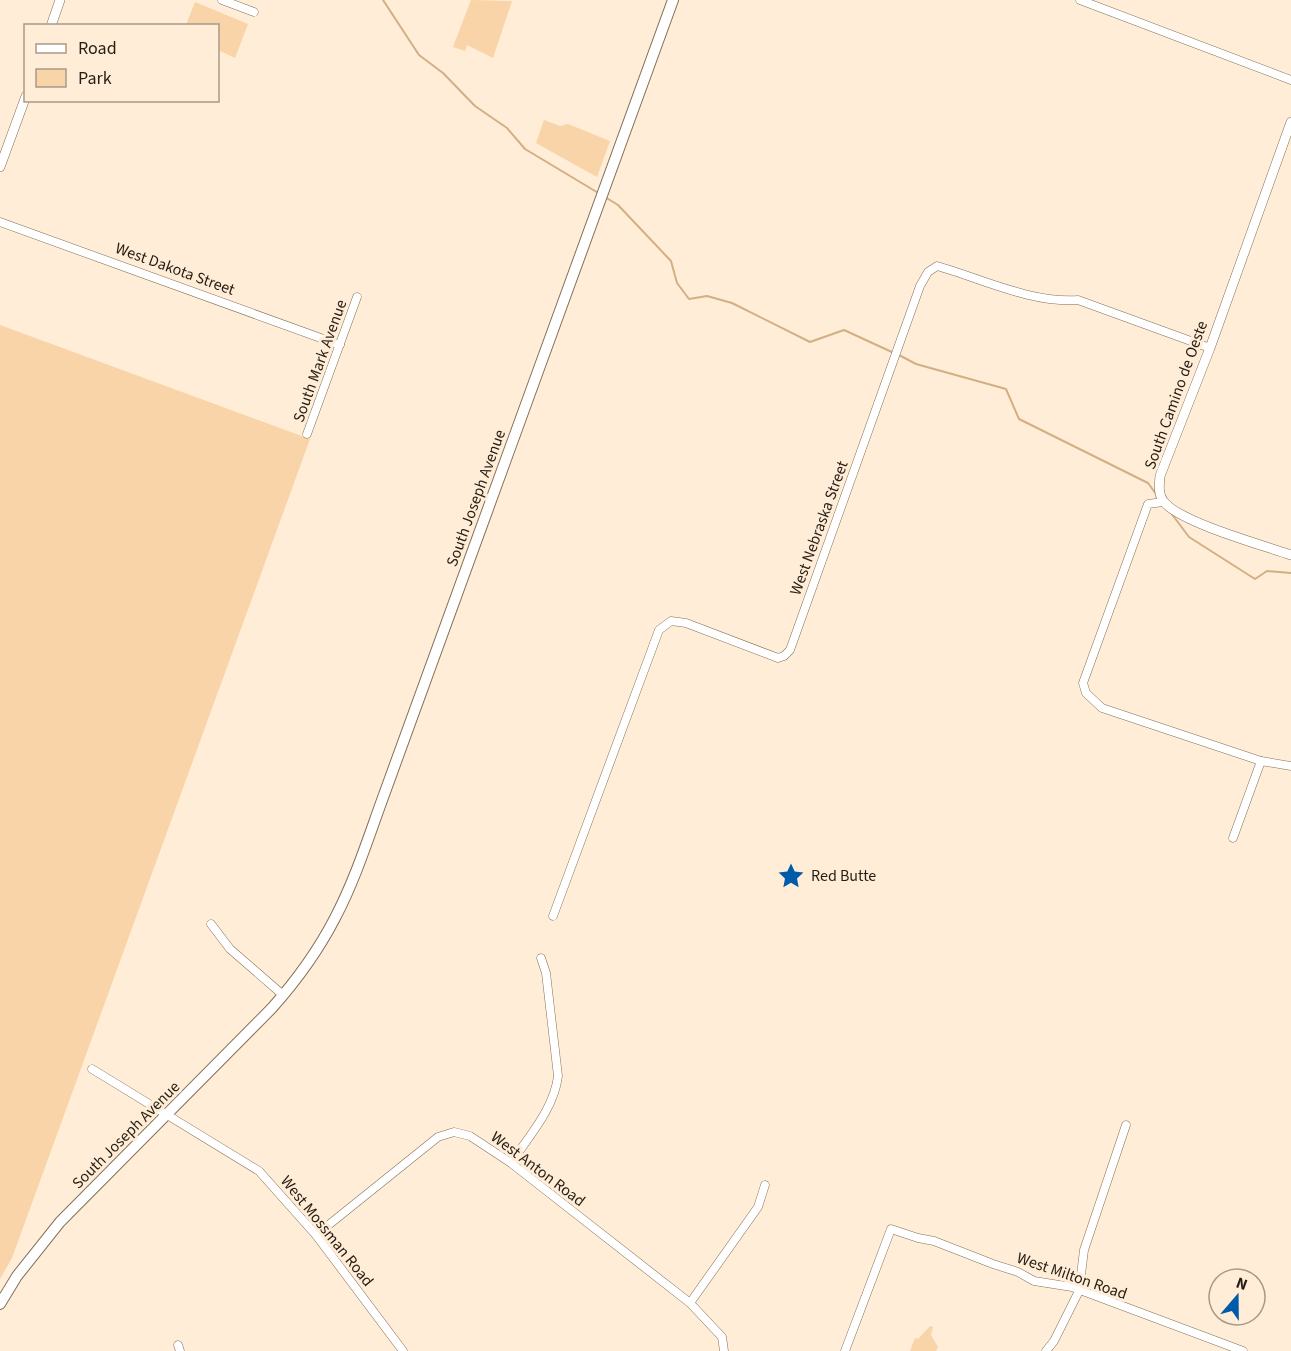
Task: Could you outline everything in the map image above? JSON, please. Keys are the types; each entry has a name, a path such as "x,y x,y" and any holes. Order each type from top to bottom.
{"main road":[{"name":"South Joseph Avenue","path":"0,1304 17,1276 60,1222 283,995 335,919 353,880 673,0"}],"street":[{"path":"52,24 60,0"},
{"path":"222,0 254,12"},
{"path":"1080,0 1291,80"},
{"path":"0,167 24,101"},
{"name":"South Camino de Oeste","path":"1163,502 1159,491 1160,476 1210,348 1291,122"},
{"name":"West Dakota Street","path":"0,222 340,345"},
{"name":"West Nebraska Street","path":"553,916 659,630 671,621 686,622 778,658 790,650 920,286 928,272 937,266 969,275 991,285 1061,301 1078,300 1210,348"},
{"name":"South Mark Avenue","path":"307,434 357,297"},
{"path":"1291,555 1179,515 1163,502 1148,504 1083,683 1086,693 1102,708 1260,761 1291,766"},
{"path":"1233,838 1260,761"},
{"path":"211,924 230,949 283,995"},
{"path":"511,1163 547,1111 556,1090 558,1076 546,973 542,958"},
{"name":"West Mossman Road","path":"92,1069 259,1171 316,1235 403,1351"},
{"path":"1046,1351 1054,1341 1079,1291 1084,1250 1126,1125"},
{"name":"West Anton Road","path":"316,1235 438,1137 454,1132 470,1136 511,1163 690,1303 722,1337 724,1351"},
{"path":"690,1303 758,1207 765,1185"},
{"name":"West Milton Road","path":"845,1351 891,1229 934,1241 1018,1272 1034,1281 1064,1285 1243,1351"}],"green space":[{"path":"471,0 512,1 493,58 467,45 465,51 453,47"},
{"path":"195,2 248,24 235,58 219,50 219,24 186,24"},
{"path":"544,120 560,126 568,124 610,141 597,177 536,143"},
{"path":"0,325 310,439 12,1258 0,1279"},
{"path":"930,1326 933,1327 931,1335 938,1347 936,1351 910,1351 915,1338 918,1339"}],"waterway":[{"path":"383,0 419,55 443,73 475,106 507,128 525,149 600,194"},
{"path":"605,197 618,205 671,261 677,283 689,299 707,296 732,303 810,342 844,330 894,353"},
{"path":"899,355 916,364 1006,389 1019,419 1148,483 1156,494"},
{"path":"1171,513 1189,537 1255,579 1267,571 1291,573"}],"place":[{"name":"Red Butte","path":"791,876"}]}
